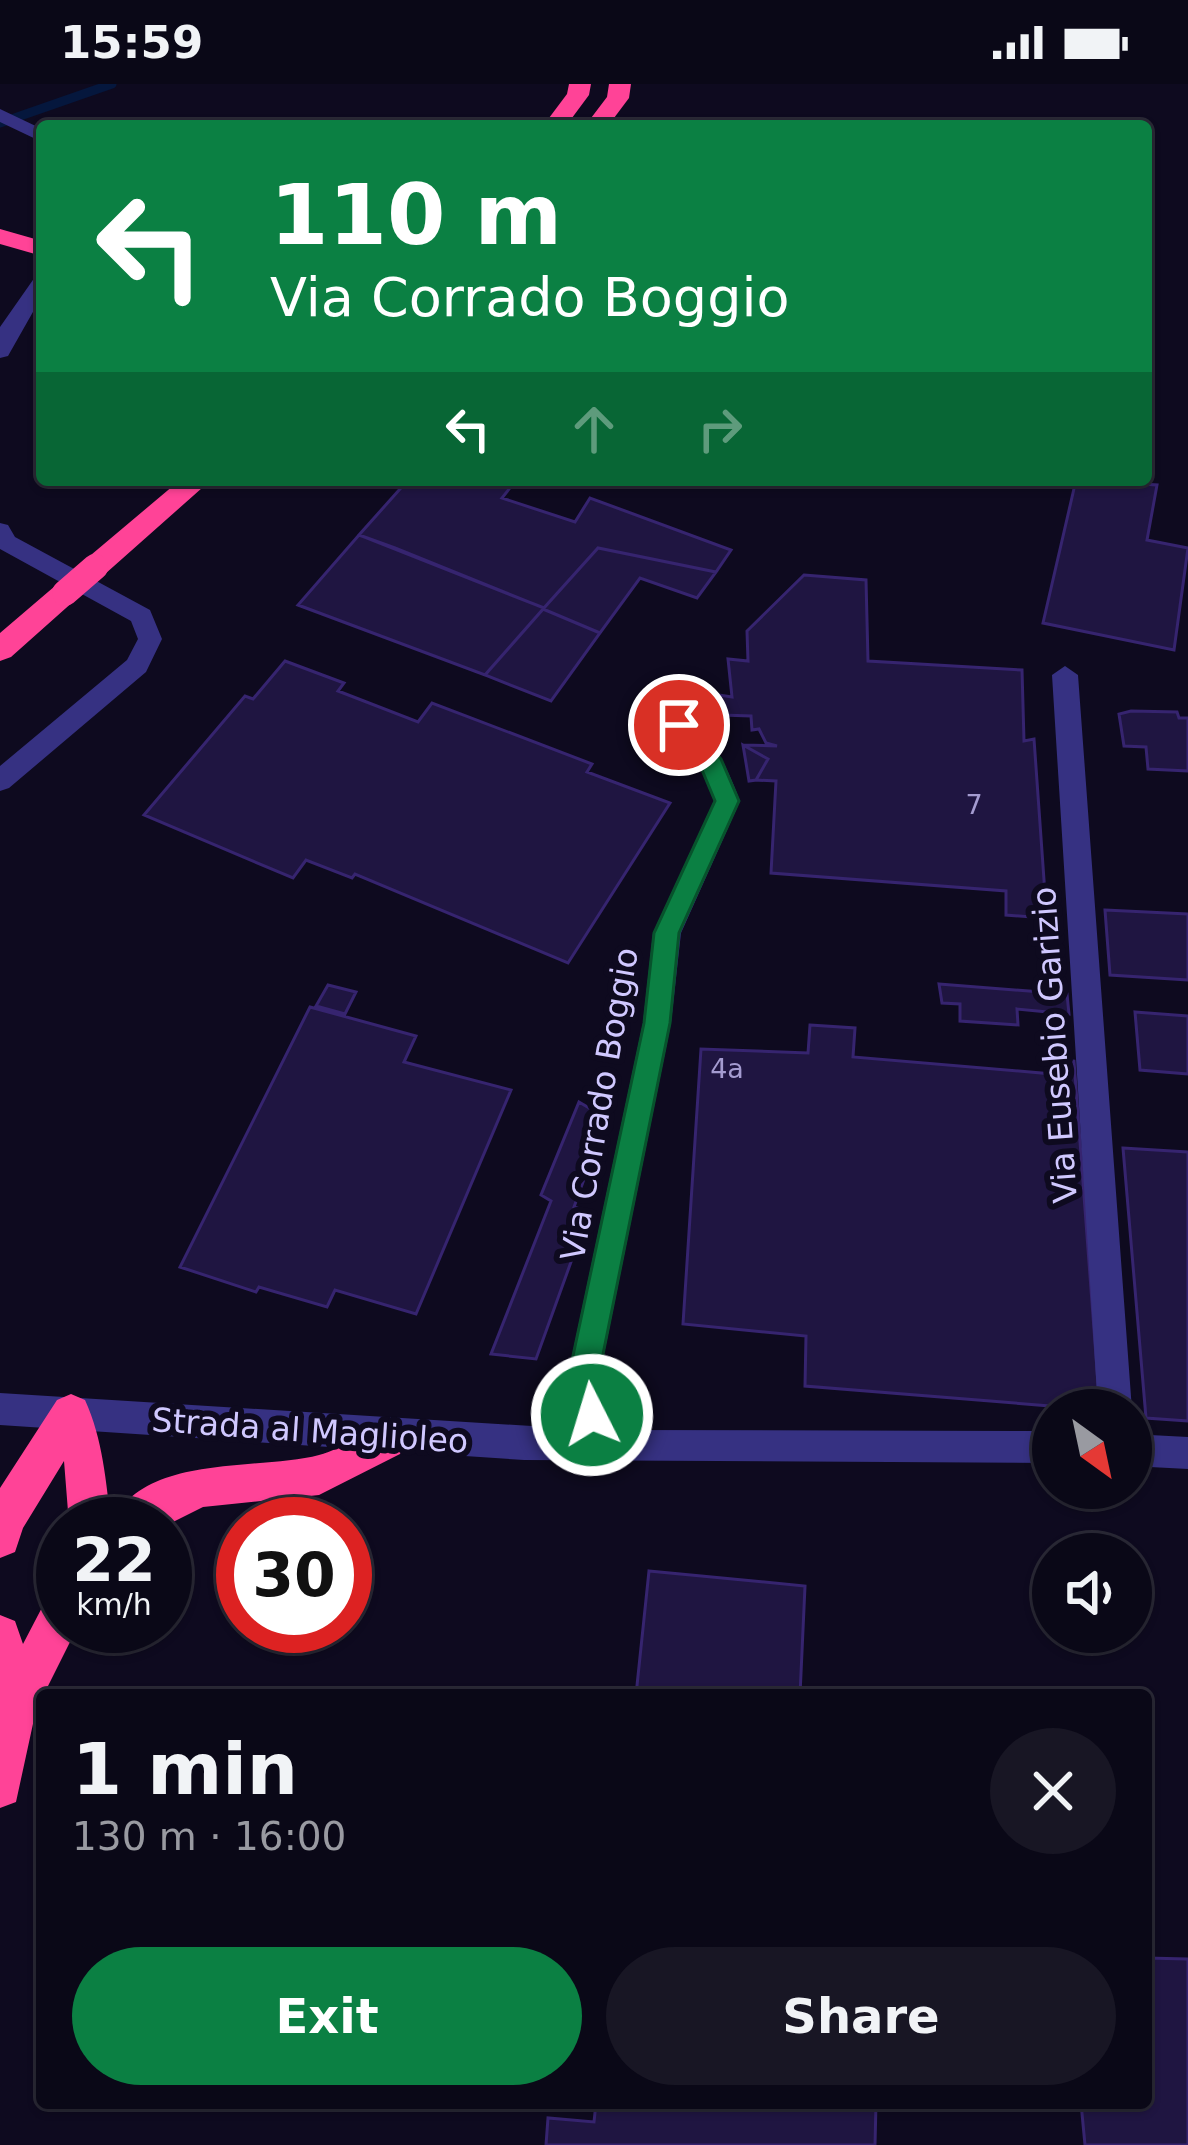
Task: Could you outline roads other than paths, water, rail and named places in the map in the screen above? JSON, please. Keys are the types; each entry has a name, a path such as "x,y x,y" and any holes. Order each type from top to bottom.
{"highway":[{"path":"559,120 578,95 580,84"},
{"path":"600,120 617,98 620,84"},
{"path":"0,236 36,247"},
{"path":"0,650 190,486"},
{"path":"71,1413 88,1497"},
{"path":"0,1537 3,1521 71,1413"},
{"path":"175,1497 218,1482 322,1475 386,1440"},
{"path":"0,1636 15,1706"},
{"path":"0,1786 15,1706 42,1653"}],"street":[{"path":"0,116 33,131"},
{"path":"0,351 36,290"},
{"path":"0,531 6,542 141,616 150,639 136,666 0,781"},
{"name":"Via Eusebio Garizio","path":"1065,675 1114,1389"},
{"name":"Via Corrado Boggio","path":"602,1447 582,1384 657,1023 667,933 727,801 713,766 679,725"},
{"name":"Strada al Maglioleo","path":"0,1409 386,1440 602,1447 949,1442 1032,1446"},
{"path":"1152,1451 1188,1453"}],"waterway":[{"path":"0,123 112,84"}]}
